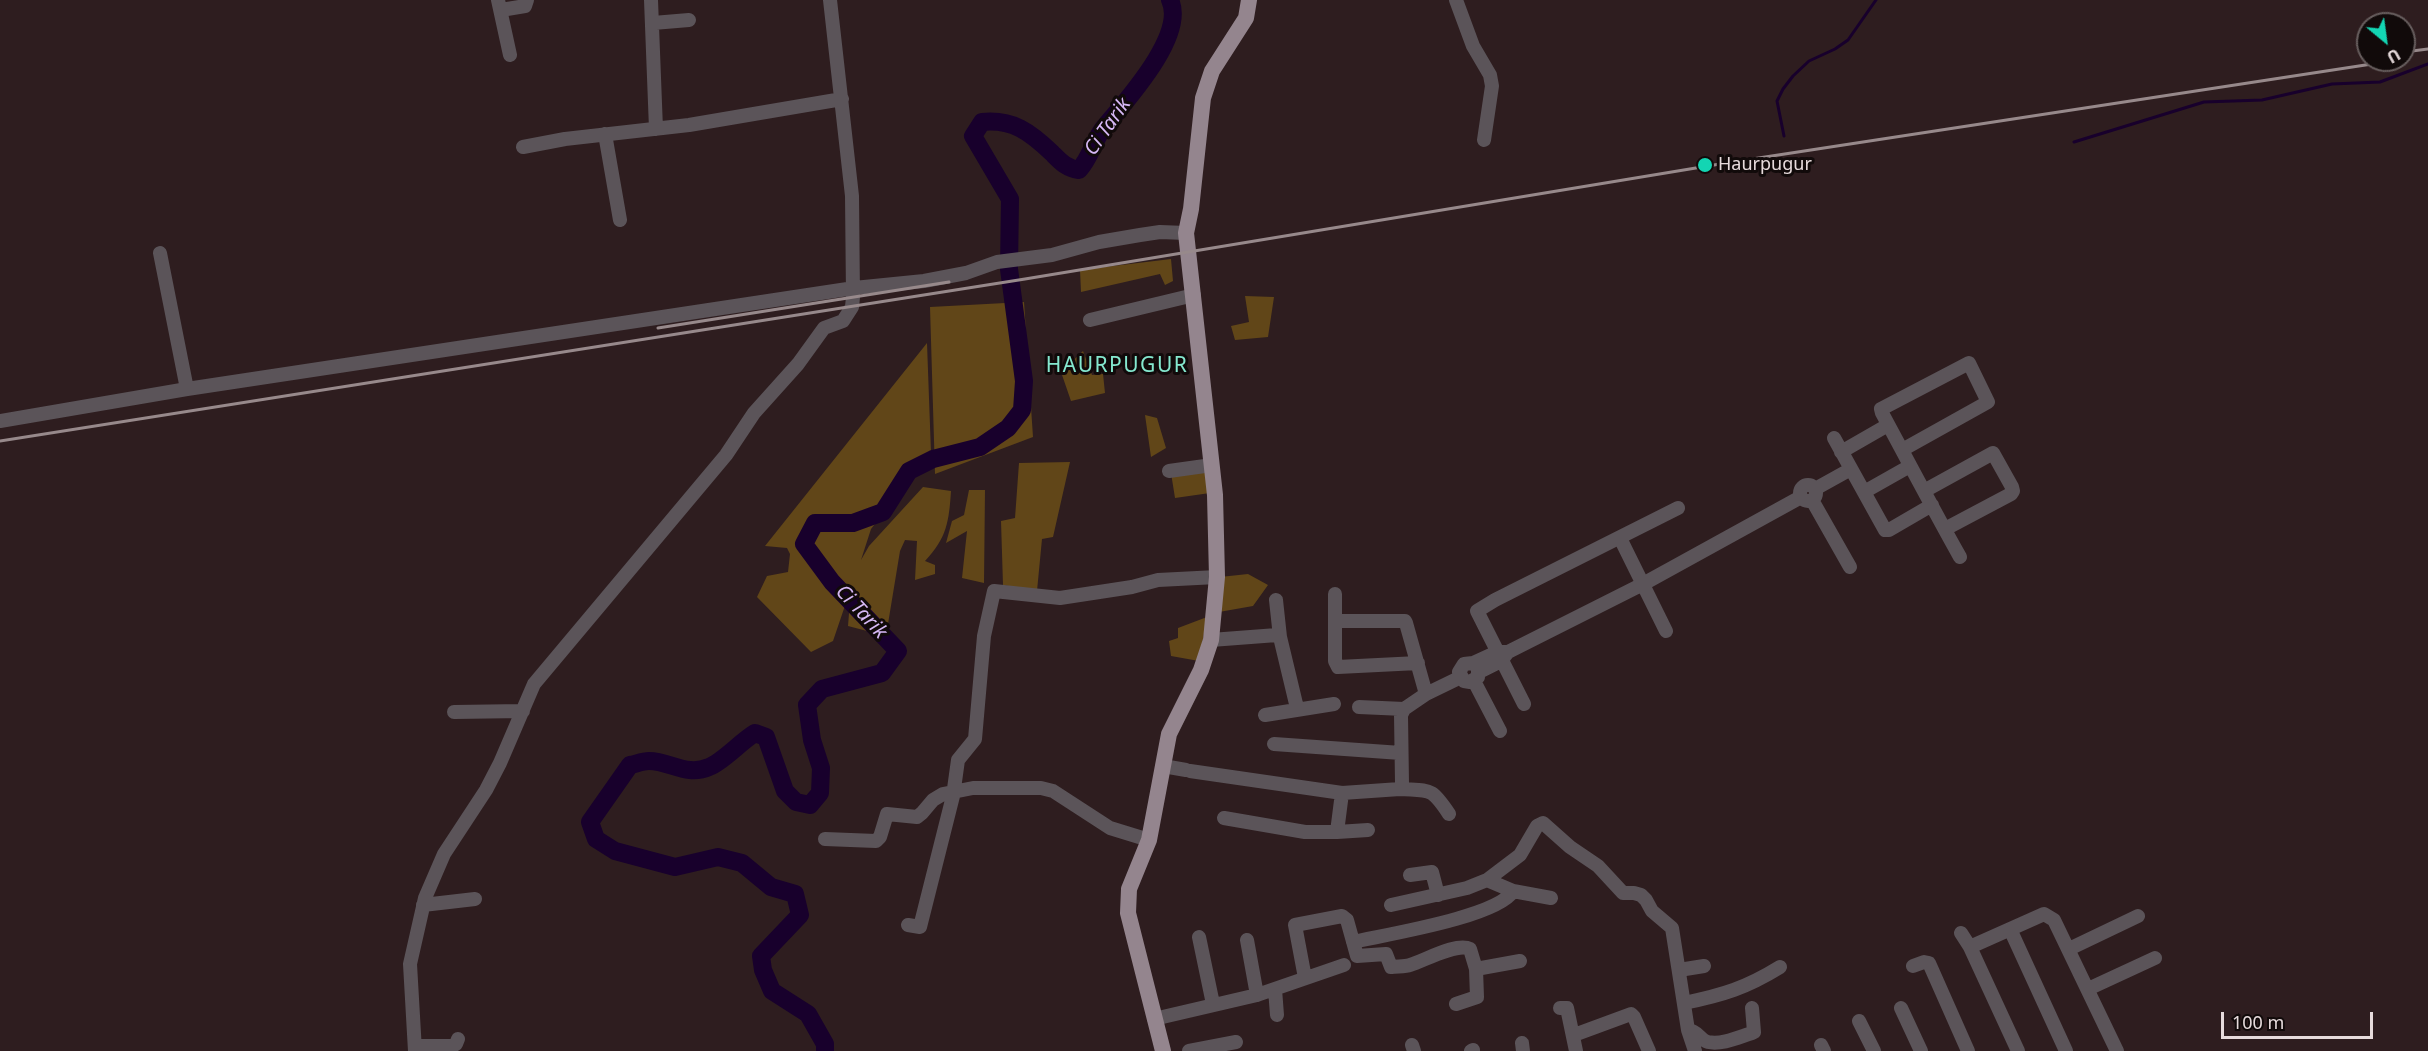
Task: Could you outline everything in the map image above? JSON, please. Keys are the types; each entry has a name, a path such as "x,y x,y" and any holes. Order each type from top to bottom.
{"main road":[{"path":"1163,1051 1128,913 1129,889 1149,840 1169,734 1201,670 1211,640 1217,577 1215,495 1186,232 1191,209 1205,91 1212,71 1246,18 1250,0"}],"street":[{"path":"510,56 500,5 525,6 527,0"},
{"path":"651,0 656,129"},
{"path":"458,1039 452,1046 415,1048 410,964 423,905 444,854 486,790 500,764 539,675 726,455 753,413 798,364 824,328 848,317 852,307 854,288 852,196 830,0"},
{"path":"1456,0 1473,46 1490,75 1492,86 1484,140"},
{"path":"652,23 689,20"},
{"path":"523,147 565,139 656,129 842,99"},
{"path":"605,134 620,220"},
{"path":"0,421 187,389 854,288 924,281 966,273 997,262 1052,255 1099,242 1160,232 1186,232"},
{"path":"160,253 187,389"},
{"path":"1090,320 1194,295"},
{"path":"1902,450 1988,402 1969,363 1881,409 1888,425 1960,557"},
{"path":"1841,452 1888,425"},
{"path":"1834,438 1885,530 1889,530 1932,505"},
{"path":"1923,490 1993,453 2012,487 2011,494 1945,529"},
{"path":"1169,471 1212,465"},
{"path":"1864,492 1910,466"},
{"path":"1400,789 1402,783 1400,719 1404,709 1426,694 1472,673 1502,655 1643,584 1851,470"},
{"path":"1809,495 1850,567"},
{"path":"1524,704 1502,655 1477,614 1479,608 1678,508"},
{"path":"1620,538 1666,631"},
{"path":"908,926 920,927 954,792 958,760 975,740 984,636 994,591 1060,598 1132,587 1158,580 1217,577"},
{"path":"1335,594 1335,661 1338,667 1418,663"},
{"path":"1276,600 1280,637 1297,708"},
{"path":"1335,621 1405,621 1426,694"},
{"path":"1211,640 1277,635 1280,637"},
{"path":"1472,673 1500,731"},
{"path":"1265,715 1297,708 1334,704"},
{"path":"1359,707 1404,709"},
{"path":"454,712 523,711"},
{"path":"1274,744 1401,753"},
{"path":"1163,766 1342,793 1400,789 1430,790 1449,814"},
{"path":"825,839 876,842 880,837 887,814 917,817 937,796 984,788 1048,789 1110,828 1149,840"},
{"path":"1337,832 1342,793"},
{"path":"1224,818 1305,832 1368,830"},
{"path":"1391,905 1438,895 1487,880 1520,855 1538,825 1546,825 1570,847 1598,866 1623,893 1636,893 1646,900 1652,911 1672,928 1688,1030 1695,1051"},
{"path":"1410,875 1432,872 1438,895"},
{"path":"1487,880 1513,891 1551,898"},
{"path":"1353,942 1429,927 1502,901 1513,891"},
{"path":"423,905 475,899"},
{"path":"1970,947 2044,914 2049,915 2069,949 2117,1051"},
{"path":"2069,949 2138,916"},
{"path":"1305,978 1295,925 1346,917 1357,956 1386,954 1391,967 1411,965 1420,959 1466,947 1470,949 1476,969 1477,997 1456,1004"},
{"path":"2010,929 2066,1051"},
{"path":"1961,933 1970,947 2018,1051"},
{"path":"1199,937 1213,1004"},
{"path":"1368,939 1371,956"},
{"path":"1247,940 1257,995"},
{"path":"2088,989 2155,958"},
{"path":"1476,969 1520,961"},
{"path":"1913,966 1929,963 1968,1051"},
{"path":"1154,1019 1257,995 1344,965"},
{"path":"1678,970 1704,966"},
{"path":"1684,1003 1731,993 1753,984 1780,968"},
{"path":"1275,989 1277,1015"},
{"path":"1560,1008 1568,1008 1576,1051"},
{"path":"1688,1030 1695,1031 1708,1042 1722,1042 1752,1034 1754,1032 1752,1008"},
{"path":"1901,1008 1920,1051"},
{"path":"1574,1035 1630,1014 1634,1017 1649,1051"},
{"path":"1859,1021 1874,1051"},
{"path":"1189,1051 1214,1049 1236,1042"}],"shaded area":[{"path":"1171,259 1173,281 1165,285 1160,274 1081,292 1080,270"},
{"path":"1245,296 1274,297 1268,337 1235,340 1231,326 1249,322"},
{"path":"1024,302 1033,437 935,474 930,307"},
{"path":"927,343 931,453 871,529 861,560 869,546 923,487 951,491 946,529 938,545 925,561 935,565 935,574 915,580 917,541 905,540 900,551 886,636 848,626 851,588 833,641 811,652 757,597 767,576 788,572 790,554 787,548 765,546"},
{"path":"1083,351 1092,375 1103,374 1105,393 1071,401 1061,372"},
{"path":"1145,415 1157,418 1166,448 1151,457"},
{"path":"1070,462 1053,537 1042,539 1037,591 1003,585 1001,521 1015,518 1019,463"},
{"path":"1207,469 1210,493 1175,498 1171,473"},
{"path":"969,490 985,490 984,583 962,578 967,531 946,543 952,521 964,515"},
{"path":"1248,574 1268,585 1253,606 1219,612 1220,577"},
{"path":"1207,617 1199,661 1171,656 1169,641 1178,638 1178,628"}],"waterway":[{"name":"Ci Tarik","path":"825,1051 825,1044 808,1014 772,991 763,970 761,956 800,915 795,894 771,887 742,863 718,857 675,867 615,851 596,839 590,822 630,765 649,761 701,770 720,760 755,733 766,737 785,791 796,802 810,805 820,793 821,768 812,740 807,705 822,689 882,673 898,651 832,582 804,544 815,523 853,523 883,512 909,471 933,459 980,447 1008,428 1022,410 1024,381 1009,269 1010,199 973,136 982,122 1012,125 1028,133 1064,164 1079,170 1102,130 1137,87 1161,50 1170,32 1173,15 1170,0"},
{"path":"1784,136 1777,101 1783,89 1809,61 1848,40 1876,0"},
{"path":"2074,142 2204,102 2262,100 2332,84 2380,82 2428,64"}],"railway":[{"path":"2416,50 2428,49"},
{"path":"0,441 1025,279 1726,163 2356,66"},
{"path":"658,328 949,282"}],"place":[{"name":"Haurpugur","path":"1705,165"}],"district":[{"name":"HAURPUGUR","path":"1117,366"}]}
